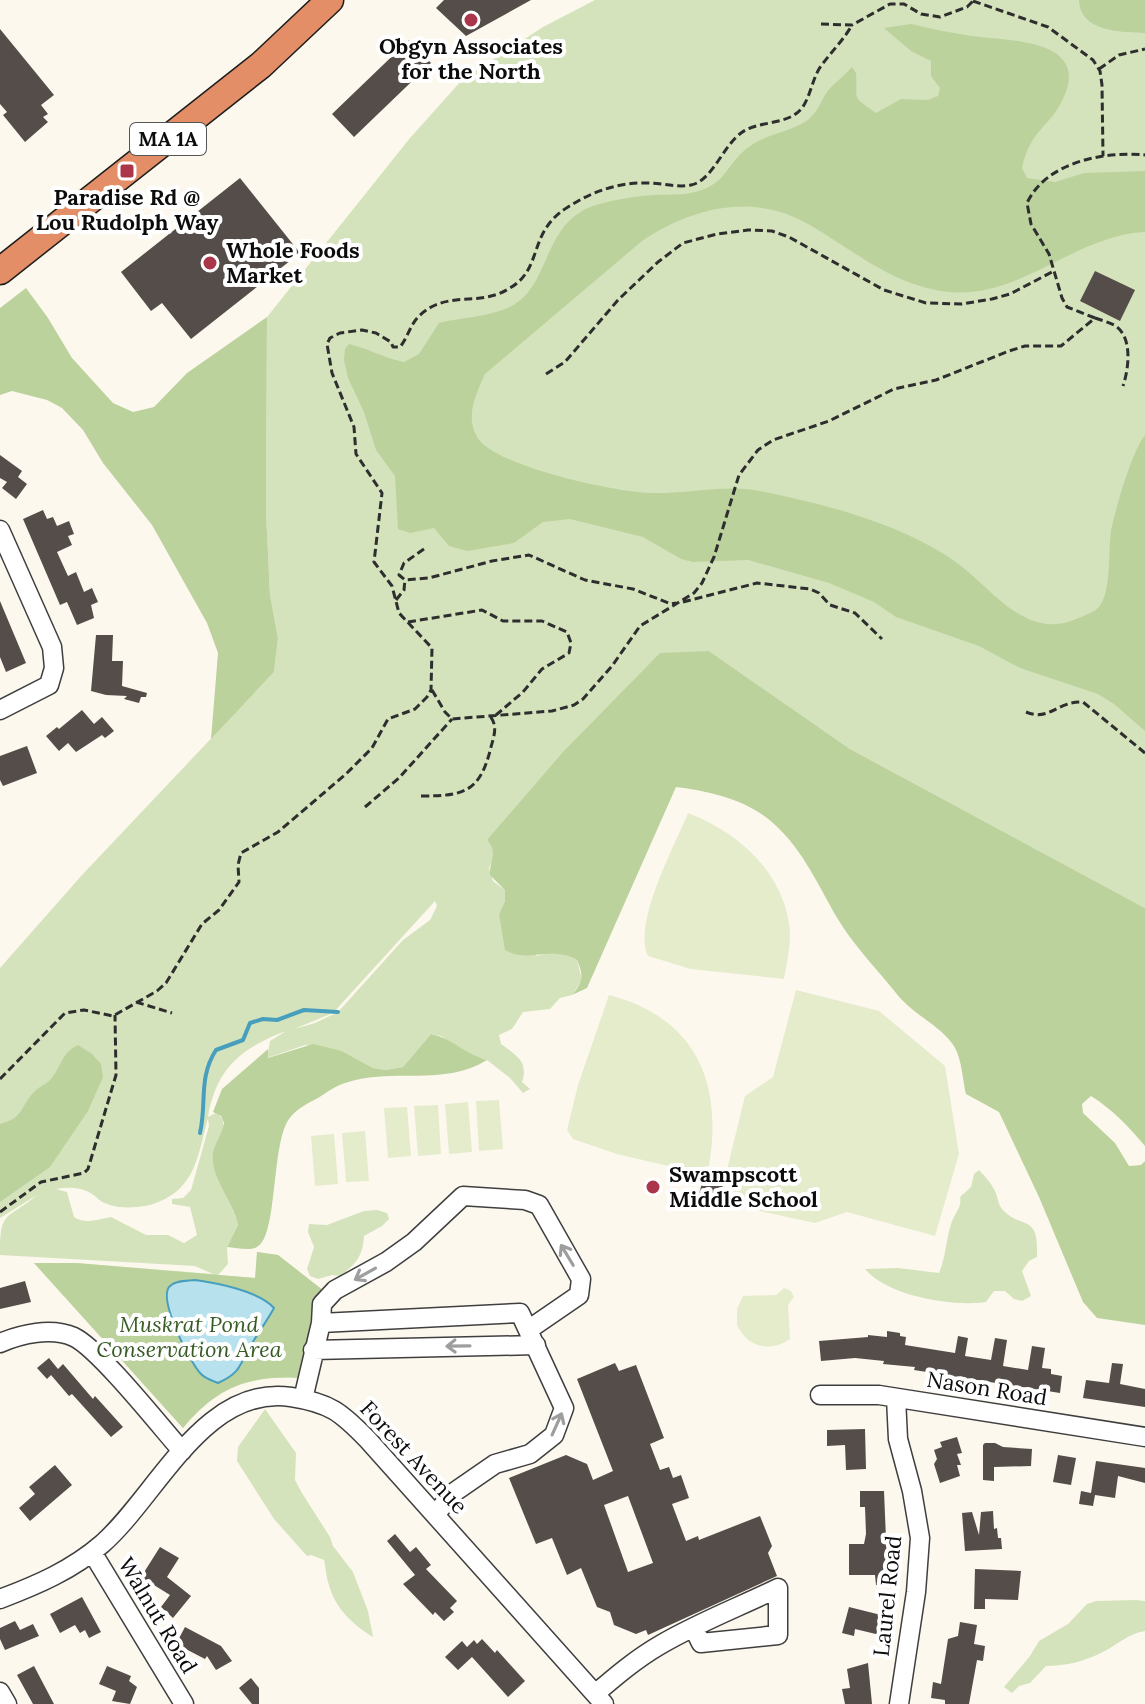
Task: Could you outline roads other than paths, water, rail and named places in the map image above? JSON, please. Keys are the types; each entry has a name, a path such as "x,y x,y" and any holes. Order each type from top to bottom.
{"highway":[{"name":"MA 1A","path":"0,271 261,65 330,0"}],"street":[{"path":"0,530 52,647 54,668 49,685 0,710"},
{"path":"303,1399 313,1350 321,1323 322,1304 335,1290 386,1262 414,1242 463,1196 525,1200 539,1205 581,1279 579,1295 532,1337 313,1350"},
{"path":"321,1323 520,1313 564,1408 554,1435 530,1454 495,1464 453,1493 435,1515"},
{"path":"0,1343 37,1333 75,1338 105,1365 182,1451"},
{"name":"Nason Road","path":"820,1395 857,1394 896,1398 1145,1437"},
{"name":"Forest Avenue","path":"0,1599 45,1581 92,1552 110,1536 182,1451 216,1418 242,1402 268,1396 303,1399 333,1407 350,1422 600,1699"},
{"name":"Laurel Road","path":"896,1398 898,1439 920,1538 916,1592 899,1704"},
{"name":"Walnut Road","path":"92,1552 184,1704"},
{"path":"600,1699 630,1665 662,1644 778,1588 778,1635 701,1643 694,1629"},
{"path":"0,1692 7,1704"}],"water":[{"path":"195,1280 248,1292 274,1308 237,1370 218,1383 196,1368 176,1330 168,1303 167,1293 172,1284"}],"waterway":[{"path":"200,1133 205,1081 216,1050 243,1040 250,1023 263,1019 277,1020 304,1010 338,1012"}],"place":[{"name":"Obgyn Associates for the North","path":"471,20"},
{"name":"Paradise Rd @ Lou Rudolph Way","path":"127,171"},
{"name":"Whole Foods Market","path":"210,263"},
{"name":"Swampscott Middle School","path":"653,1187"}],"park label":[{"name":"Muskrat Pond Conservation Area","path":"189,1336"}]}
